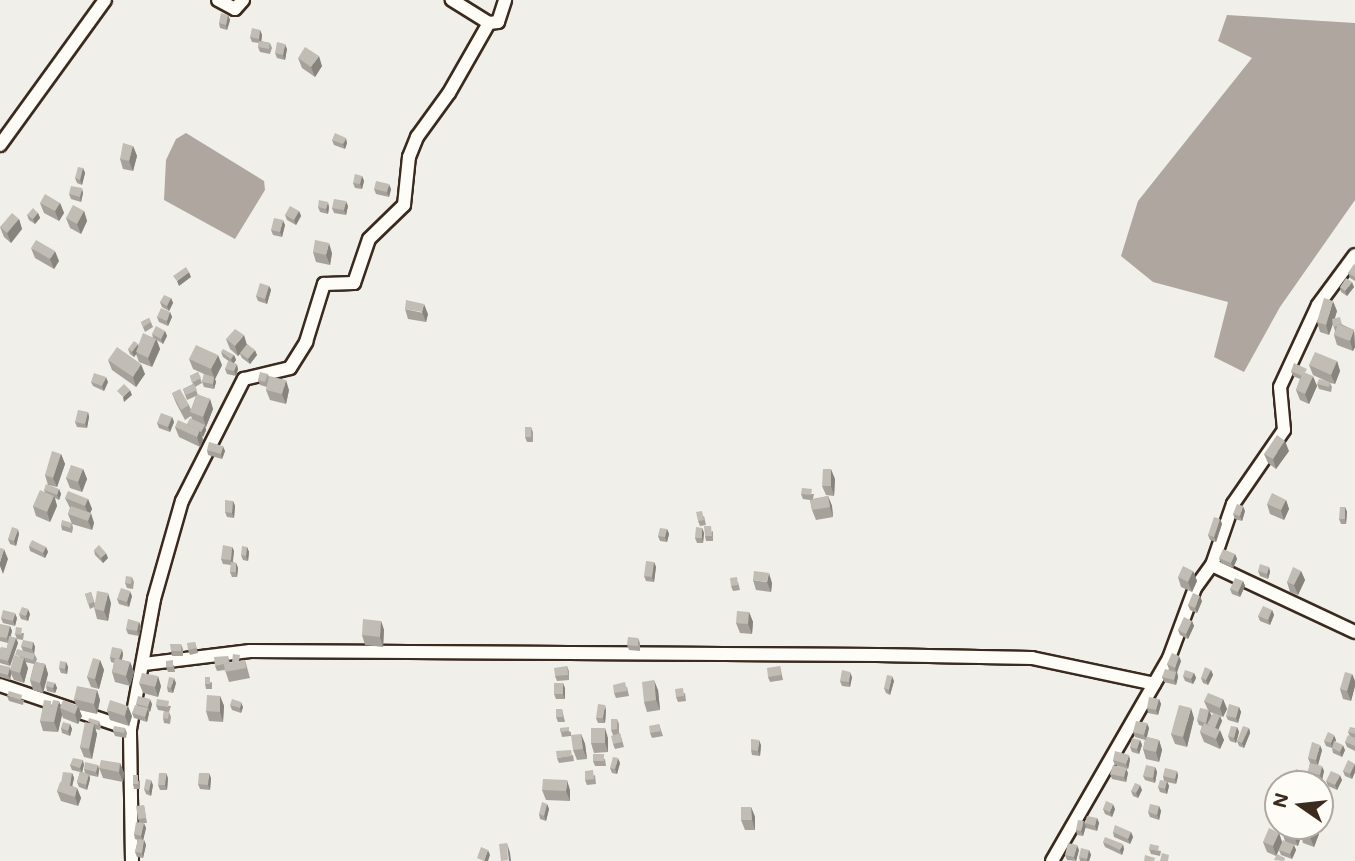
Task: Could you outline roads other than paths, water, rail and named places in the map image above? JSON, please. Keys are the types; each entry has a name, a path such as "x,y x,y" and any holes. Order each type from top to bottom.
{"street":[{"path":"0,145 105,0"},
{"path":"218,0 235,9 243,0"},
{"path":"452,0 489,23 498,22 505,0"},
{"path":"132,861 130,729 154,599 182,501 206,447 244,379 290,368 306,342 324,284 354,283 369,239 404,205 409,157 417,137 449,93 489,23"},
{"path":"1052,861 1154,684 1195,588 1212,565 1233,504 1284,430 1280,387 1318,305 1355,255"},
{"path":"1212,565 1355,632"},
{"path":"144,664 250,652 890,655 1032,659 1154,684"},
{"path":"0,685 130,729"}]}
